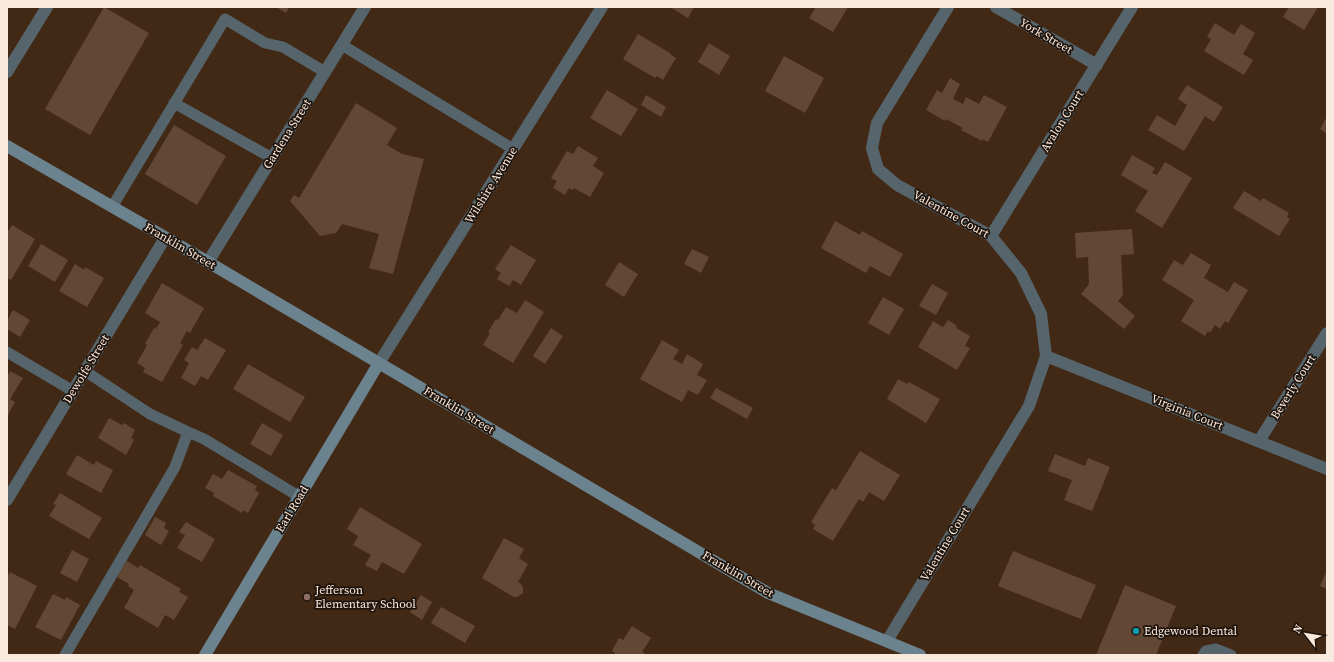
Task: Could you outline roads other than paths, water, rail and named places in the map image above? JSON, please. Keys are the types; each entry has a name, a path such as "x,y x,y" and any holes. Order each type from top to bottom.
{"main road":[{"name":"Franklin Street","path":"7,146 208,262 768,593 920,655"},
{"name":"Earl Road","path":"205,655 379,363"}],"street":[{"path":"7,72 47,7"},
{"name":"Gardena Street","path":"208,262 365,7"},
{"name":"Wilshire Avenue","path":"379,363 602,7"},
{"name":"Valentine Court","path":"887,641 1029,406 1046,356 1041,314 1021,273 991,236 897,185 878,169 872,148 877,123 948,7"},
{"name":"York Street","path":"996,7 1097,65"},
{"name":"Avalon Court","path":"991,236 1132,7"},
{"name":"Dewolfe Street","path":"7,500 165,238"},
{"name":"Beverly Court","path":"1259,441 1327,333"},
{"name":"Virginia Court","path":"1046,356 1327,469"}],"lane":[{"path":"112,207 225,19 265,43 283,47 325,72"},
{"path":"342,45 513,149"},
{"path":"174,103 272,158"},
{"path":"7,352 72,391"},
{"path":"85,371 150,414 204,439 300,497"},
{"path":"65,655 175,467 188,432"},
{"path":"1203,655 1206,650 1216,649 1232,655"}],"place":[{"name":"Jefferson Elementary School","path":"307,597"},
{"name":"Edgewood Dental","path":"1136,631"}]}
